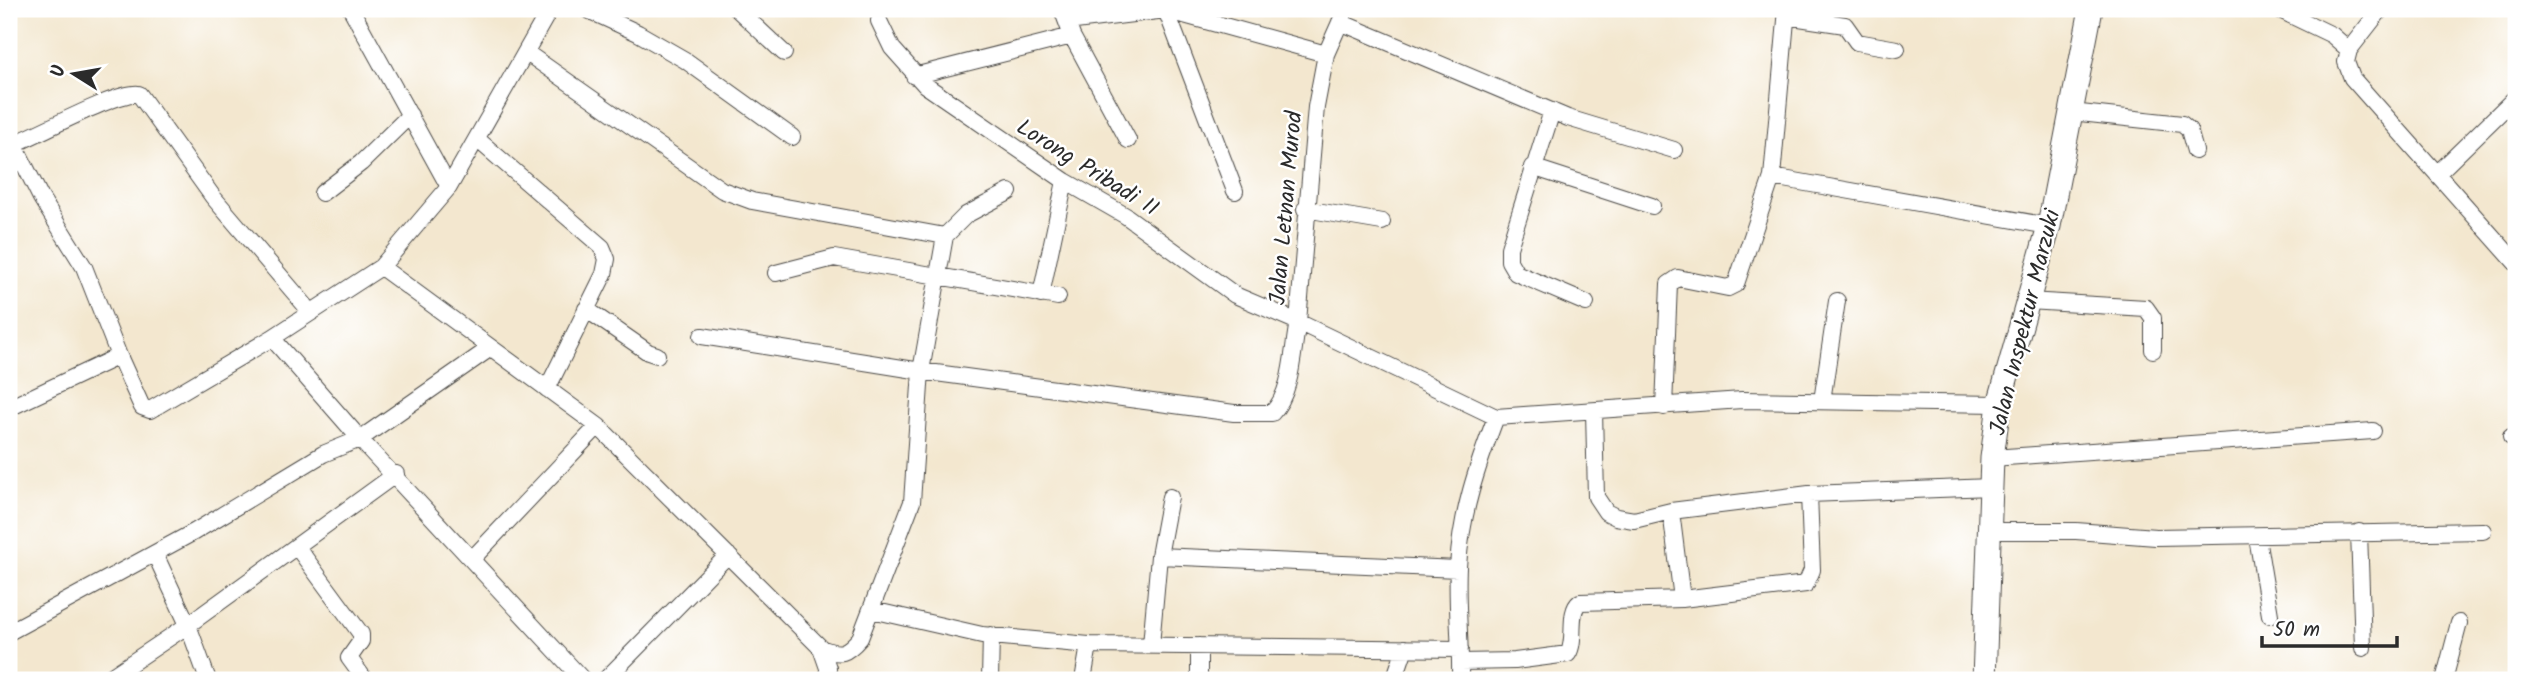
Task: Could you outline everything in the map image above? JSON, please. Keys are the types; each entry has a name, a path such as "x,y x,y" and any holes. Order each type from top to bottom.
{"street":[{"path":"351,9 449,187"},
{"path":"310,311 213,197 139,94 130,93 80,113 12,145 84,267 118,356 142,407 150,410 272,338 382,267 449,187 550,9"},
{"path":"586,9 638,33 685,60 792,137"},
{"path":"737,9 784,53"},
{"name":"Jalan Inspektur Marzuki","path":"1984,680 1992,458 2000,404 2049,226 2091,9"},
{"path":"2278,9 2332,34 2349,50"},
{"path":"2381,9 2349,50 2346,62 2353,78 2439,172 2516,263"},
{"path":"1166,10 1235,191"},
{"path":"914,76 1067,22 1166,10 1326,54"},
{"path":"1664,407 1669,284 1678,278 1728,288 1736,284 1772,177 1786,12 1845,26 1857,42 1897,49"},
{"path":"1343,15 1552,111 1674,150"},
{"name":"Jalan Letnan Murod","path":"1343,15 1326,54 1316,107 1297,321 1496,417"},
{"name":"Lorong Pribadi II","path":"879,21 892,48 914,76 1065,181 1126,216 1235,295 1297,321"},
{"path":"1067,22 1128,140"},
{"path":"527,53 722,190 752,201 945,236"},
{"path":"2439,172 2516,97"},
{"path":"1552,111 1508,248 1511,268 1516,273 1586,303"},
{"path":"2071,112 2182,124 2189,130 2195,151"},
{"path":"322,193 361,163 410,115"},
{"path":"477,139 602,247 607,259 604,274 547,389"},
{"path":"1532,167 1652,206"},
{"path":"1772,177 2049,226"},
{"path":"1041,295 1065,181"},
{"path":"382,267 489,349 598,426 821,648 837,655 848,652 860,638 912,502 921,371 945,236 965,215 1009,192"},
{"path":"1306,209 1382,222"},
{"path":"776,273 834,258 1058,297"},
{"path":"1822,401 1837,300"},
{"path":"2028,301 2146,308 2153,318 2153,350"},
{"path":"586,309 648,352 657,355"},
{"path":"702,336 921,371 1234,413 1272,413 1284,395 1297,321"},
{"path":"272,338 360,439 396,474 583,680"},
{"path":"9,632 155,554 323,454 360,439 489,349"},
{"path":"9,408 118,356"},
{"path":"1460,680 1458,569 1471,481 1496,417 1742,400 2000,404"},
{"path":"1594,411 1596,497 1600,504 1616,517 1634,520 1671,511 1809,494 1991,487"},
{"path":"472,558 598,426"},
{"path":"1992,458 2373,431"},
{"path":"106,680 188,625 396,474"},
{"path":"872,610 991,635 1089,645 1405,648 1516,661 1568,654 1578,603 1682,599 1806,584 1812,570 1809,494"},
{"path":"1151,645 1159,556 1170,497"},
{"path":"1671,511 1682,599"},
{"path":"1990,531 2257,537 2483,531"},
{"path":"2359,533 2363,648"},
{"path":"2257,537 2270,615"},
{"path":"296,547 361,634 361,640 349,658 365,680"},
{"path":"155,554 188,625 208,680"},
{"path":"605,680 728,555"},
{"path":"1159,556 1458,569"},
{"path":"2444,680 2459,623"},
{"path":"990,680 991,635"},
{"path":"1083,680 1089,645"},
{"path":"1199,646 1199,680"},
{"path":"821,648 828,668 827,680"},
{"path":"1394,680 1405,648"}]}
